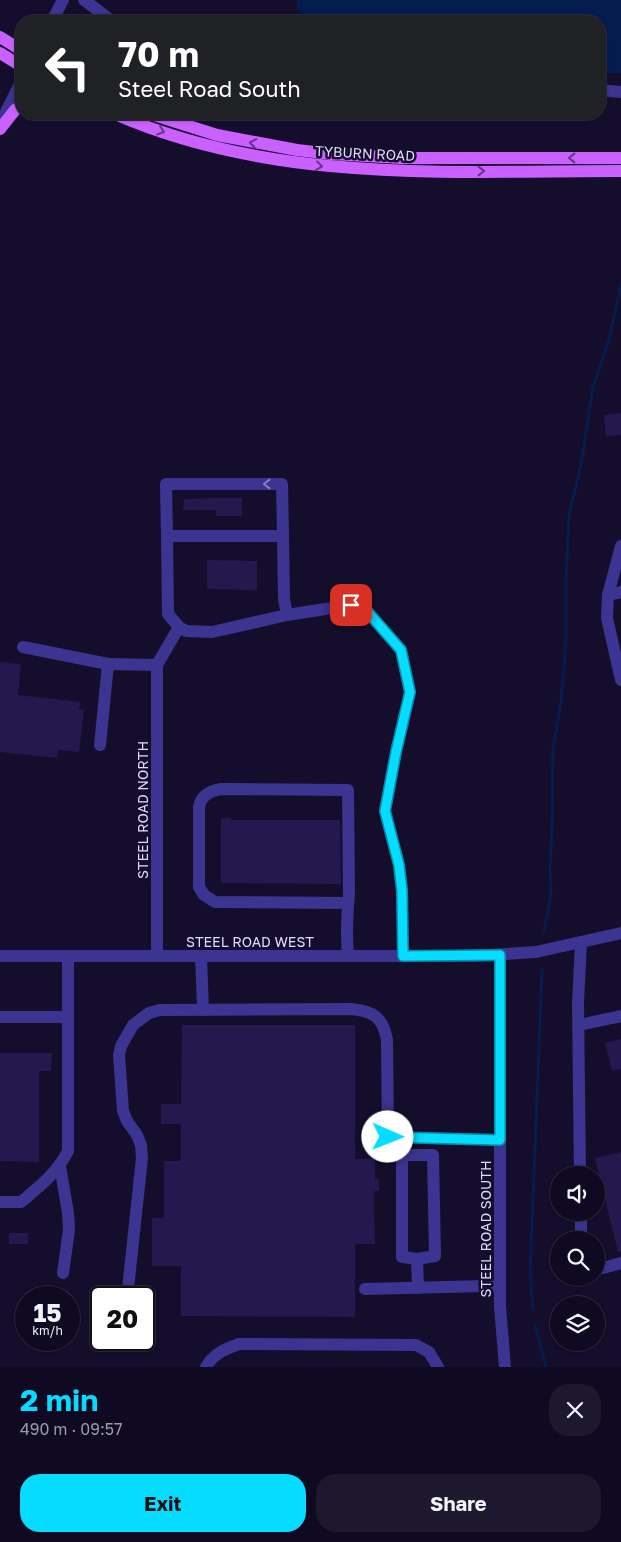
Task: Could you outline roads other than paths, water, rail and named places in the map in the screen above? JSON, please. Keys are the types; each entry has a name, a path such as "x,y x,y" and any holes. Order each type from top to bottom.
{"main road":[{"path":"0,37 15,46"},
{"path":"0,52 15,62"},
{"path":"0,129 15,110"},
{"name":"TYBURN ROAD","path":"131,120 214,148 252,156 330,167 389,171 621,171"},
{"name":"TYBURN ROAD","path":"168,120 232,139 332,154 401,158 621,158"}],"street":[{"path":"55,15 63,0"},
{"path":"84,0 104,15"},
{"path":"606,91 621,92"},
{"path":"0,124 15,94"},
{"path":"287,615 284,599 282,484 166,484 168,614 179,627 186,631 212,632 287,615 351,605 366,610 401,650 410,692 385,811 399,865 402,891 403,956"},
{"path":"167,536 283,536"},
{"path":"621,546 608,595 607,611 615,625 621,680"},
{"path":"608,595 621,592"},
{"path":"23,647 108,664 157,665 179,627"},
{"path":"100,745 108,664"},
{"name":"STEEL ROAD NORTH","path":"157,665 157,956"},
{"path":"348,903 216,902 206,898 199,887 199,807 202,797 207,793 221,789 348,790 348,903 346,936 348,956"},
{"name":"STEEL ROAD WEST","path":"0,956 500,955 536,952 621,933"},
{"path":"580,1166 579,1025 581,943"},
{"name":"STEEL ROAD SOUTH","path":"500,955 500,1323 504,1367"},
{"path":"0,1202 21,1202 60,1166 68,1151 68,956"},
{"path":"201,956 203,1010"},
{"path":"128,1286 142,1158 141,1144 123,1111 119,1055 121,1046 132,1025 148,1013 160,1010 352,1009 373,1014 383,1025 387,1040 388,1137 500,1140"},
{"path":"579,1025 621,1016"},
{"path":"0,1017 68,1017"},
{"path":"402,1155 433,1155 435,1256 417,1259 402,1257 402,1155"},
{"path":"60,1166 69,1230 63,1273"},
{"path":"417,1259 418,1288"},
{"path":"605,1267 621,1264"},
{"path":"365,1289 500,1287"},
{"path":"206,1367 209,1360 224,1349 239,1344 416,1345 428,1352 438,1367"}],"water":[{"path":"297,0 621,0 621,73 606,73 606,15 306,15 297,9"}],"waterway":[{"path":"544,932 551,894 553,749 561,701 566,642 566,577 569,515 581,465 593,387 609,340 621,285"},
{"path":"533,1308 530,1274 542,970"},
{"path":"535,1325 546,1367"}]}
